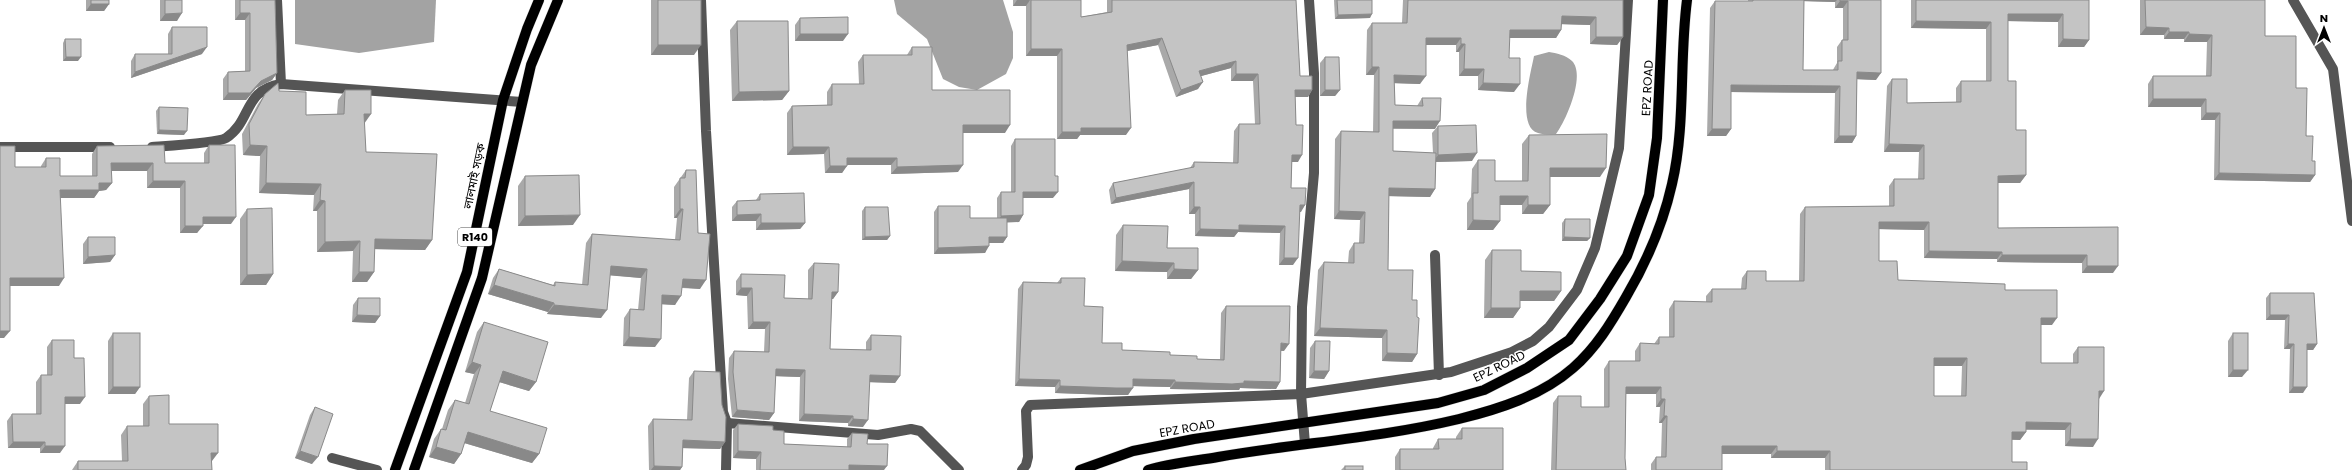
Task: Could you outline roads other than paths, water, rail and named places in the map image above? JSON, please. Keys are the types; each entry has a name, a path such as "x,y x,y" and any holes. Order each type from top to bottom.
{"main road":[{"name":"লালমাই সড়ক","path":"395,470 467,272 503,100 527,29 539,0"},
{"name":"R140","path":"414,470 482,278 531,65 558,0"},
{"name":"EPZ ROAD","path":"1080,470 1133,451 1302,423 1438,403 1484,390 1528,368 1569,340 1600,299 1627,256 1649,195 1657,138 1664,0"},
{"path":"1148,470 1305,444 1422,428 1500,409 1541,389 1573,368 1598,342 1633,286 1660,225 1672,185 1679,147 1687,0"}],"street":[{"path":"277,0 281,84"},
{"path":"702,0 707,147 723,412 727,424 726,470"},
{"path":"1305,444 1302,423 1301,394 1302,307 1314,173 1314,73 1309,0"},
{"path":"1022,470 1027,462 1026,411 1030,405 1301,394 1439,375 1512,352 1533,341 1549,327 1577,290 1595,248 1619,148 1628,0"},
{"path":"2293,0 2333,69 2352,221"},
{"path":"138,147 224,139 235,131 256,95 268,86 281,84 522,102"},
{"path":"0,147 122,147"},
{"path":"1435,255 1439,375"},
{"path":"727,424 878,435 911,429 920,431 959,470"},
{"path":"332,458 377,470"}]}
